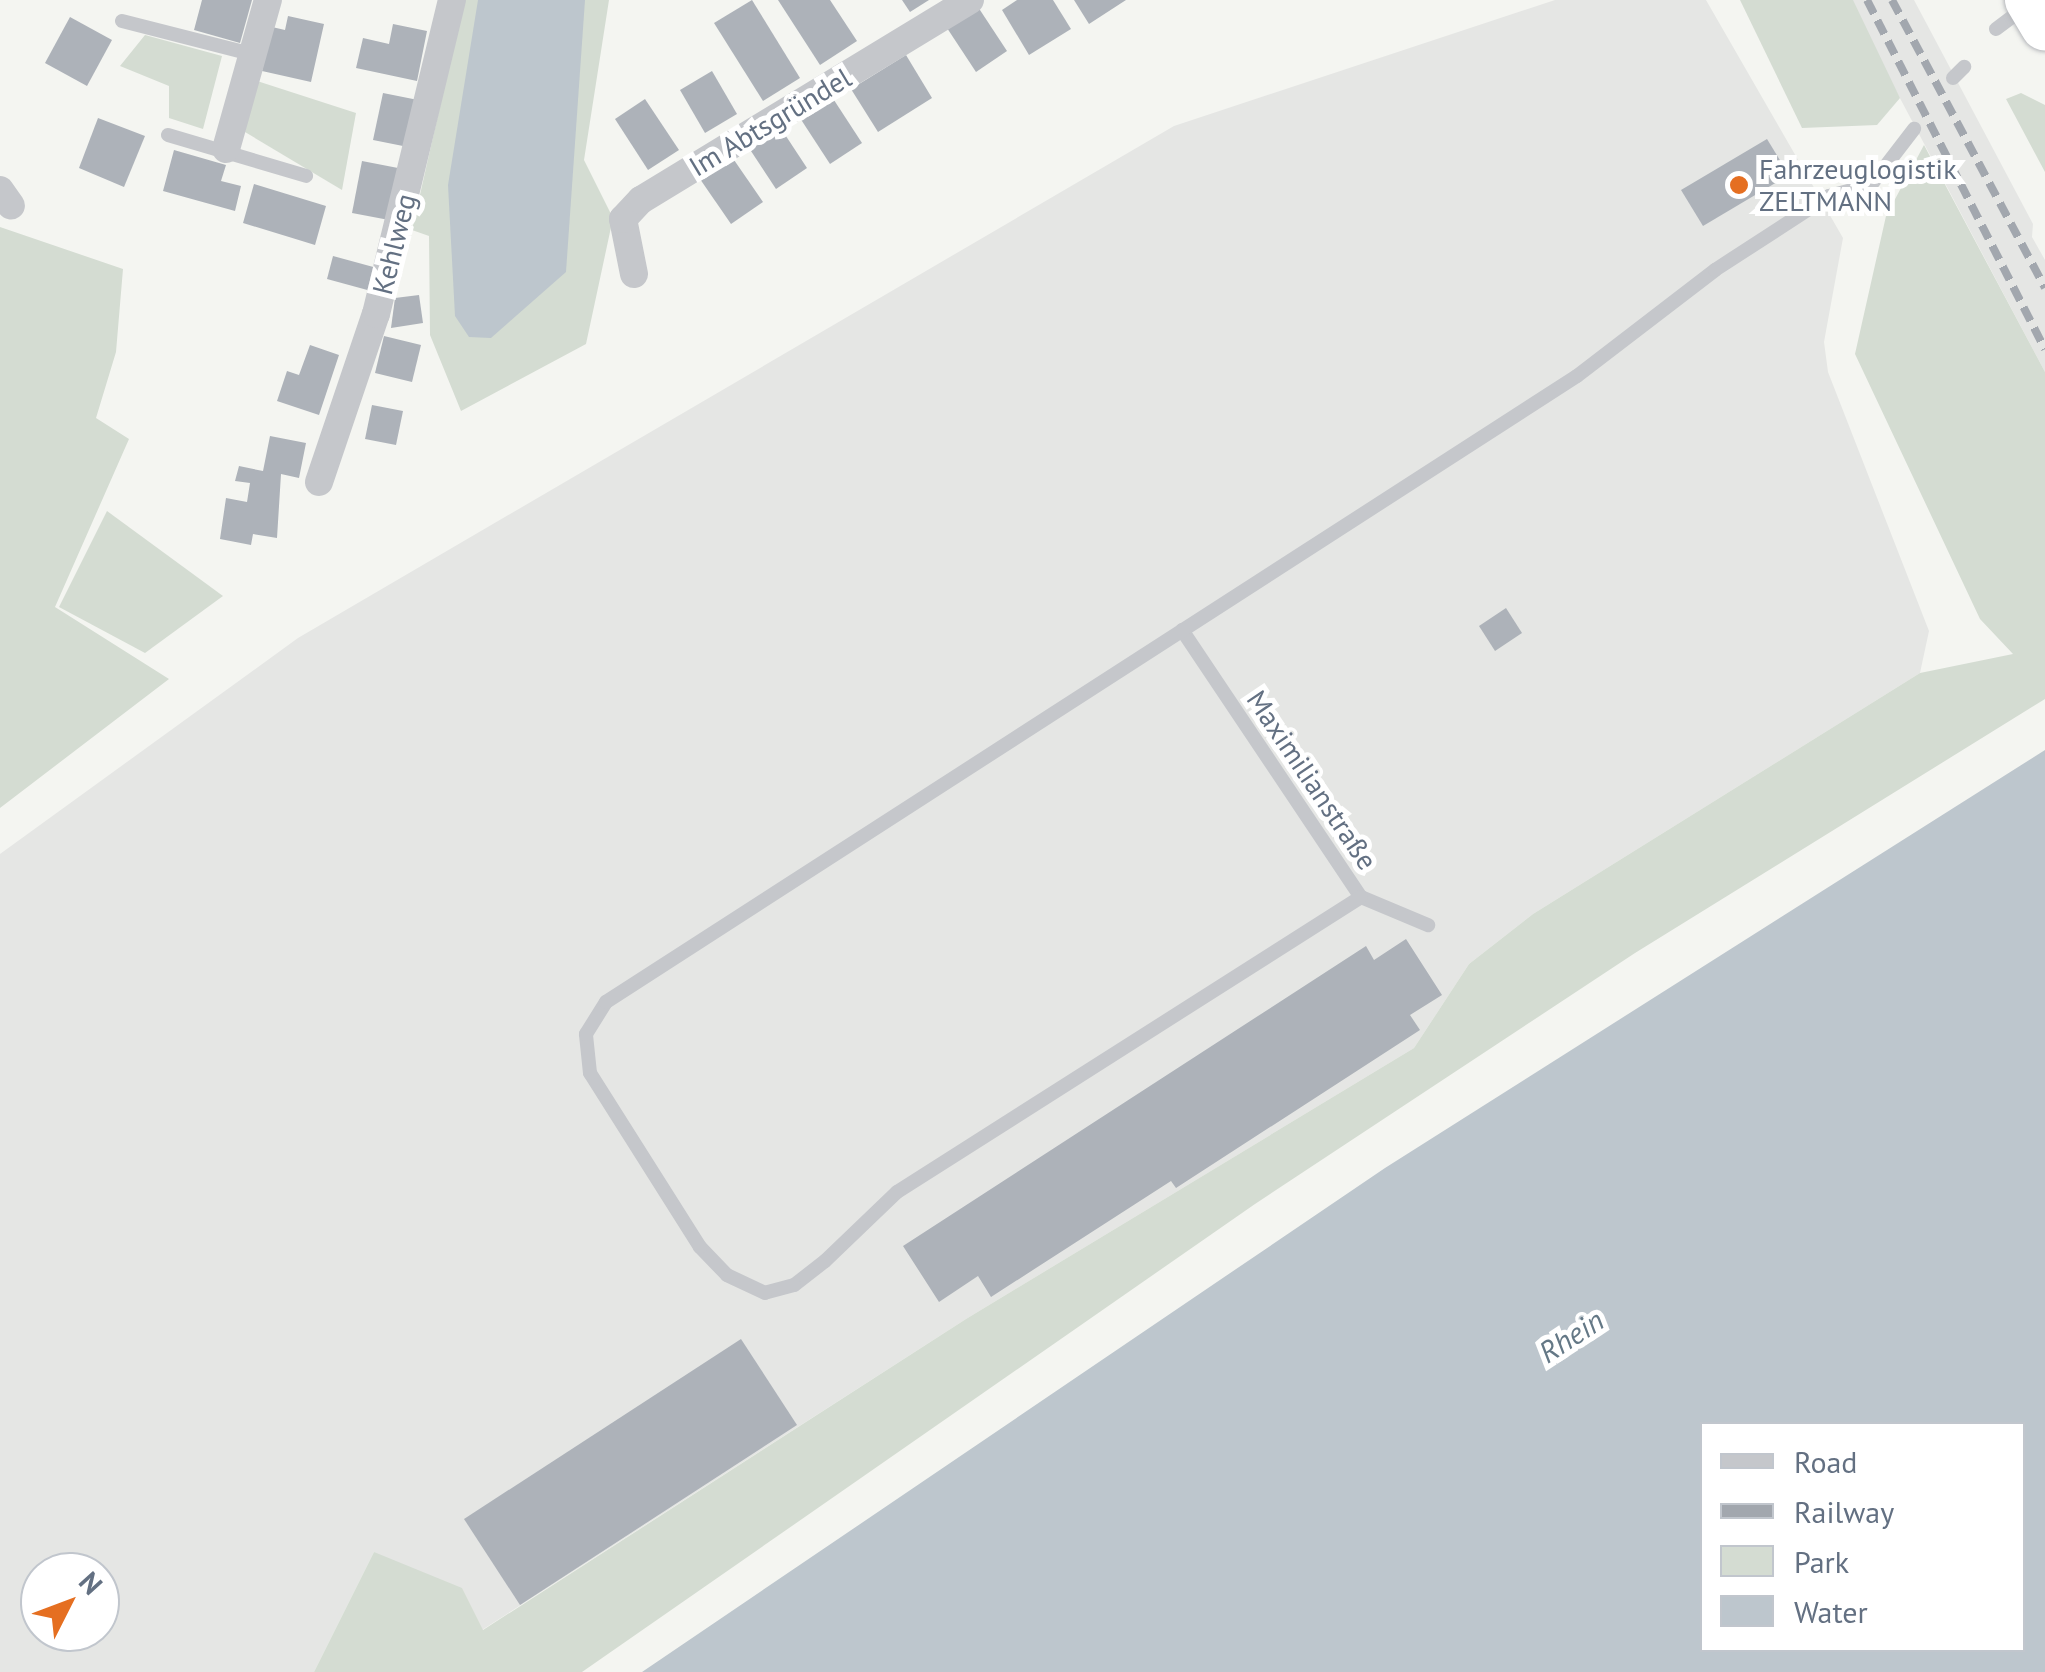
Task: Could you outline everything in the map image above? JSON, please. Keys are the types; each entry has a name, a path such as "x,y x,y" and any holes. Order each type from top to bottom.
{"highway":[{"path":"2012,15 2045,27"}],"street":[{"path":"226,149 268,0"},
{"name":"Kehlweg","path":"319,482 376,314 452,0"},
{"name":"Im Abtsgründel","path":"634,274 623,218 641,200 970,0"}],"lane":[{"path":"2012,15 2038,0"},
{"path":"122,21 251,54"},
{"path":"1361,897 898,1192 794,1285 765,1294 727,1275 700,1247 590,1073 586,1034 593,1016 1577,376 1716,270 1828,196 1872,185 1914,129"},
{"path":"168,135 226,149 306,176"},
{"name":"Maximilianstraße","path":"1182,630 1361,897 1428,925"}],"shaded area":[{"path":"1555,0 1706,0 1843,238 1824,342 1828,372 1929,631 1920,673 1533,914 1469,964 1414,1048 966,1319 482,1630 374,1552 314,1672 0,1672 0,854 298,638 1174,126"},
{"path":"1848,0 1914,0 2033,224 2032,237 2045,260 2045,372"}],"green space":[{"path":"464,0 609,0 584,160 613,218 586,344 461,411 430,335 429,236 412,230"},
{"path":"1740,0 1853,0 1900,98 1877,125 1802,128"},
{"path":"145,35 222,56 203,129 169,118 169,86 120,66"},
{"path":"254,80 356,113 342,190 245,132"},
{"path":"2021,93 2045,105 2045,172 2006,99"},
{"path":"1924,145 2045,372 2045,699 1635,953 1255,1204 582,1672 314,1672 374,1552 462,1588 483,1630 966,1319 1414,1048 1469,964 1533,914 1920,673 2013,654 1980,619 1855,354 1886,216"},
{"path":"0,227 123,269 116,352 96,418 129,439 55,607 169,679 0,808"},
{"path":"107,511 223,596 145,653 59,607"}],"water":[{"path":"478,0 585,0 566,272 491,338 469,337 455,316 448,185"},
{"name":"Rhein","path":"2045,750 2045,1672 642,1672 1385,1168"}],"building":[{"path":"202,0 252,0 240,43 194,30"},
{"path":"752,0 800,78 763,101 714,23"},
{"path":"778,0 830,0 857,41 820,65"},
{"path":"902,0 929,0 910,12"},
{"path":"1017,0 1053,0 1071,29 1029,55 1002,10"},
{"path":"1074,0 1126,0 1089,24"},
{"path":"978,7 1007,51 976,72 947,28"},
{"path":"288,16 324,24 311,82 262,71 272,27 285,30"},
{"path":"70,17 112,40 87,86 45,63"},
{"path":"393,24 427,31 417,81 356,68 363,38 389,44"},
{"path":"906,55 932,98 878,132 851,89"},
{"path":"712,71 737,114 705,133 680,90"},
{"path":"383,93 418,100 408,147 373,140"},
{"path":"832,97 862,143 830,164 800,118"},
{"path":"645,99 679,150 648,170 615,119"},
{"path":"98,118 145,136 124,187 79,168"},
{"path":"780,127 807,168 776,189 749,148"},
{"path":"1767,139 1789,175 1703,226 1681,190"},
{"path":"174,150 226,165 221,181 241,186 235,211 163,191"},
{"path":"732,157 763,202 731,224 700,179"},
{"path":"362,161 398,168 389,220 352,213"},
{"path":"254,184 326,206 315,245 243,223"},
{"path":"333,256 377,268 371,291 327,279"},
{"path":"419,295 423,323 391,328 395,298"},
{"path":"384,336 421,345 412,382 375,373"},
{"path":"310,345 339,355 319,415 277,401 287,371 299,375"},
{"path":"372,405 403,411 396,445 365,439"},
{"path":"270,436 306,443 299,478 281,474 277,538 253,534 251,545 220,539 226,498 247,502 250,483 235,481 239,466 263,471"},
{"path":"1506,608 1522,633 1495,651 1479,626"},
{"path":"1406,939 1442,995 1410,1015 1420,1030 1176,1188 1171,1181 991,1297 978,1276 939,1302 903,1246 1366,946 1374,960"},
{"path":"741,1339 797,1425 520,1605 464,1519"}],"railway":[{"path":"1867,0 2045,349"},
{"path":"1892,0 2045,288"}],"place":[{"name":"Fahrzeuglogistik ZELTMANN","path":"1739,185"}]}
